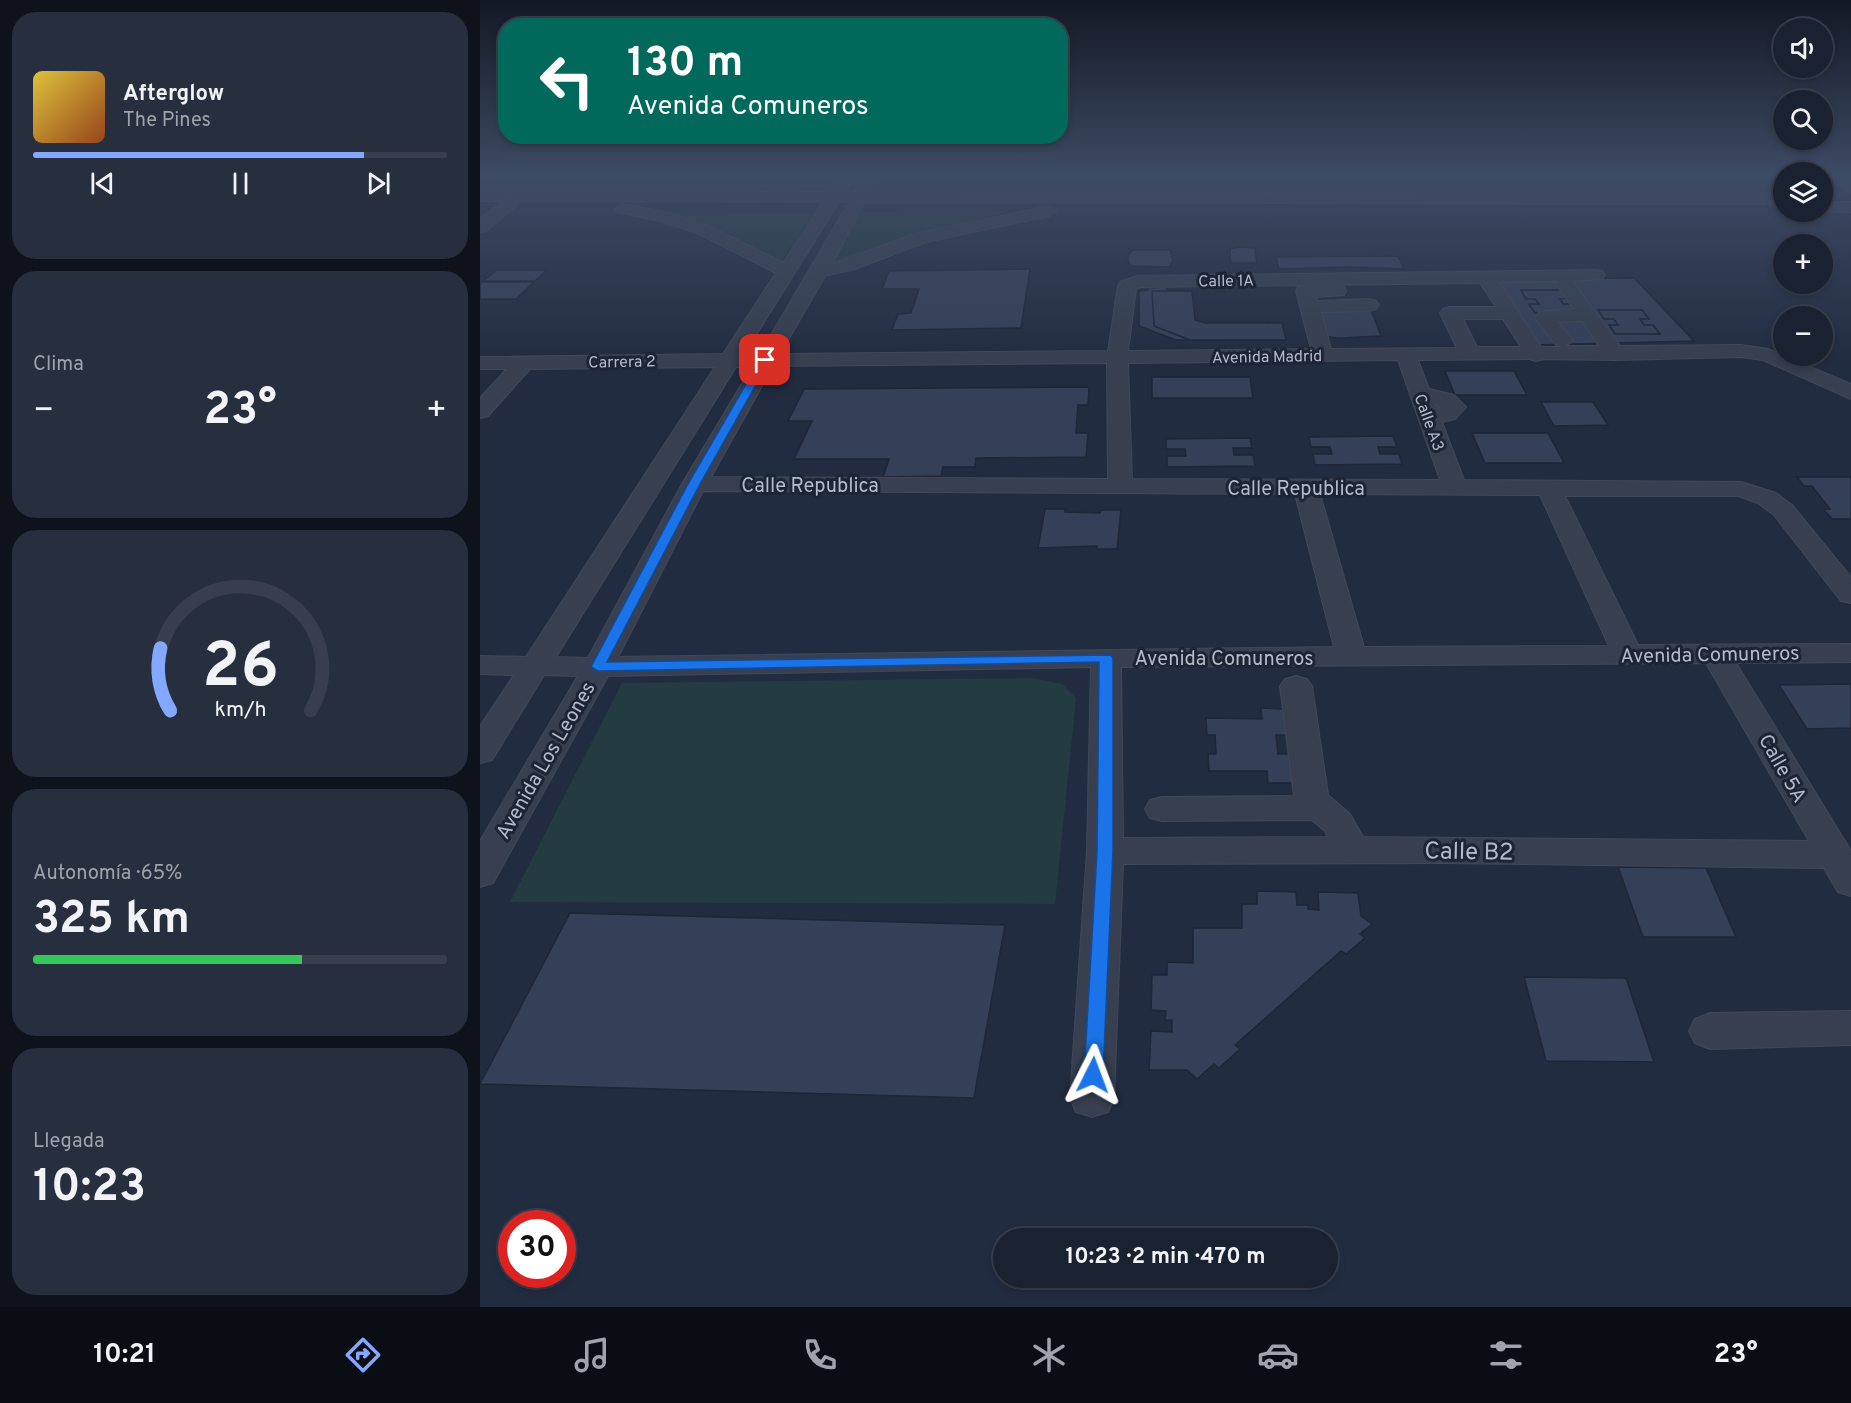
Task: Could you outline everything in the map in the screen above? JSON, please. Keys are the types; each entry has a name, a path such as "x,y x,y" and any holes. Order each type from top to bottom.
{"street":[{"path":"717,236 756,258 786,271"},
{"path":"480,752 786,271 814,236"},
{"name":"Avenida Los Leones","path":"480,873 598,667 694,484 818,272 832,236"},
{"path":"818,272 849,265 930,236"},
{"path":"1486,277 1596,275"},
{"path":"1486,277 1536,354"},
{"name":"Calle 1A","path":"1120,487 1118,358 1127,286 1137,282 1486,277"},
{"path":"1565,284 1605,341"},
{"path":"1323,356 1309,307 1369,298"},
{"path":"1471,355 1450,313 1509,312"},
{"path":"1586,315 1546,316 1545,318 1560,337 1605,341 1689,337"},
{"name":"Avenida Madrid","path":"765,360 1536,354 1605,341 1768,355 1851,392"},
{"name":"Calle A3","path":"1406,355 1455,488"},
{"name":"Carrera 2","path":"480,363 765,360"},
{"path":"480,411 524,363"},
{"name":"Calle Republica","path":"694,484 1306,489 1741,489 1767,498 1784,510 1851,595"},
{"path":"1549,488 1628,655"},
{"path":"1306,489 1352,657"},
{"name":"Avenida Comuneros","path":"480,665 536,664 598,667 1106,658 1851,652"},
{"name":"Calle 5A","path":"1715,653 1842,869"},
{"path":"1092,1098 1105,851 1106,658"},
{"path":"1296,686 1311,797 1318,808 1337,822 1344,832 1348,850"},
{"path":"1162,809 1318,808"},
{"name":"Calle B2","path":"1105,851 1348,850 1842,869"},
{"path":"1710,1031 1851,1028"}],"shaded area":[{"path":"730,236 798,236 779,265"},
{"path":"845,236 921,236 830,267"},
{"path":"1031,678 1062,684 1076,698 1055,904 510,902 622,683"}],"building":[{"path":"1255,248 1257,263 1231,263 1230,249"},
{"path":"1133,250 1170,250 1173,261 1169,267 1131,266 1128,262 1128,255"},
{"path":"1398,256 1404,269 1349,267 1279,269 1276,257"},
{"path":"1030,269 1021,328 892,330 898,314 911,313 919,289 882,289 889,271"},
{"path":"497,270 547,270 535,281 483,281"},
{"path":"1634,278 1694,341 1534,345 1492,279"},
{"path":"482,282 534,282 516,299 480,299"},
{"path":"1166,287 1167,290 1181,290 1183,319 1190,322 1269,322 1271,339 1176,340 1139,326 1139,291"},
{"path":"1521,290 1563,290 1569,298 1560,299 1563,304 1572,304 1578,312 1535,313 1529,304 1539,304 1535,299 1526,299"},
{"path":"1152,291 1192,291 1195,320 1205,323 1282,323 1286,340 1190,340 1154,326"},
{"path":"1315,310 1371,310 1381,336 1339,338 1322,336"},
{"path":"1598,310 1642,310 1649,319 1640,319 1644,325 1653,325 1660,334 1615,334 1609,325 1618,325 1614,319 1604,319"},
{"path":"1445,371 1514,371 1527,395 1455,395"},
{"path":"1152,377 1250,377 1253,398 1152,398"},
{"path":"1089,387 1088,405 1078,405 1076,433 1088,433 1086,457 976,458 975,467 943,467 941,476 883,477 889,459 794,459 812,421 788,421 804,389"},
{"path":"1541,402 1593,402 1608,425 1554,426"},
{"path":"1472,433 1548,433 1564,463 1485,463"},
{"path":"1393,436 1397,447 1378,447 1380,454 1399,454 1402,464 1315,465 1313,454 1332,454 1330,447 1311,447 1309,437"},
{"path":"1250,438 1252,448 1233,448 1234,455 1253,455 1255,466 1167,467 1167,456 1186,456 1185,449 1166,449 1166,439"},
{"path":"1797,477 1851,477 1851,519 1832,519 1824,510 1830,509 1812,486 1804,486"},
{"path":"1045,509 1100,513 1101,510 1121,510 1117,549 1097,549 1097,546 1038,548"},
{"path":"1851,684 1851,728 1807,729 1779,685"},
{"path":"1261,708 1284,709 1287,735 1276,735 1278,754 1290,754 1293,783 1268,783 1267,771 1209,771 1208,754 1216,754 1215,735 1207,735 1206,718 1262,719"},
{"path":"1618,867 1706,868 1736,937 1643,937"},
{"path":"1257,891 1296,892 1297,905 1308,905 1308,909 1319,910 1318,892 1358,893 1361,916 1372,924 1360,934 1365,938 1346,954 1341,951 1235,1045 1240,1049 1219,1068 1214,1064 1197,1079 1187,1070 1149,1070 1151,1031 1172,1032 1172,1020 1165,1020 1166,1011 1151,1010 1152,975 1167,975 1167,962 1193,963 1193,928 1242,928 1242,904 1257,904"},
{"path":"570,913 1005,925 974,1098 480,1084"},
{"path":"1524,977 1626,978 1654,1062 1546,1061"}],"route":[{"path":"765,360 694,484 598,667 1106,658 1105,851 1093,1075"}]}
